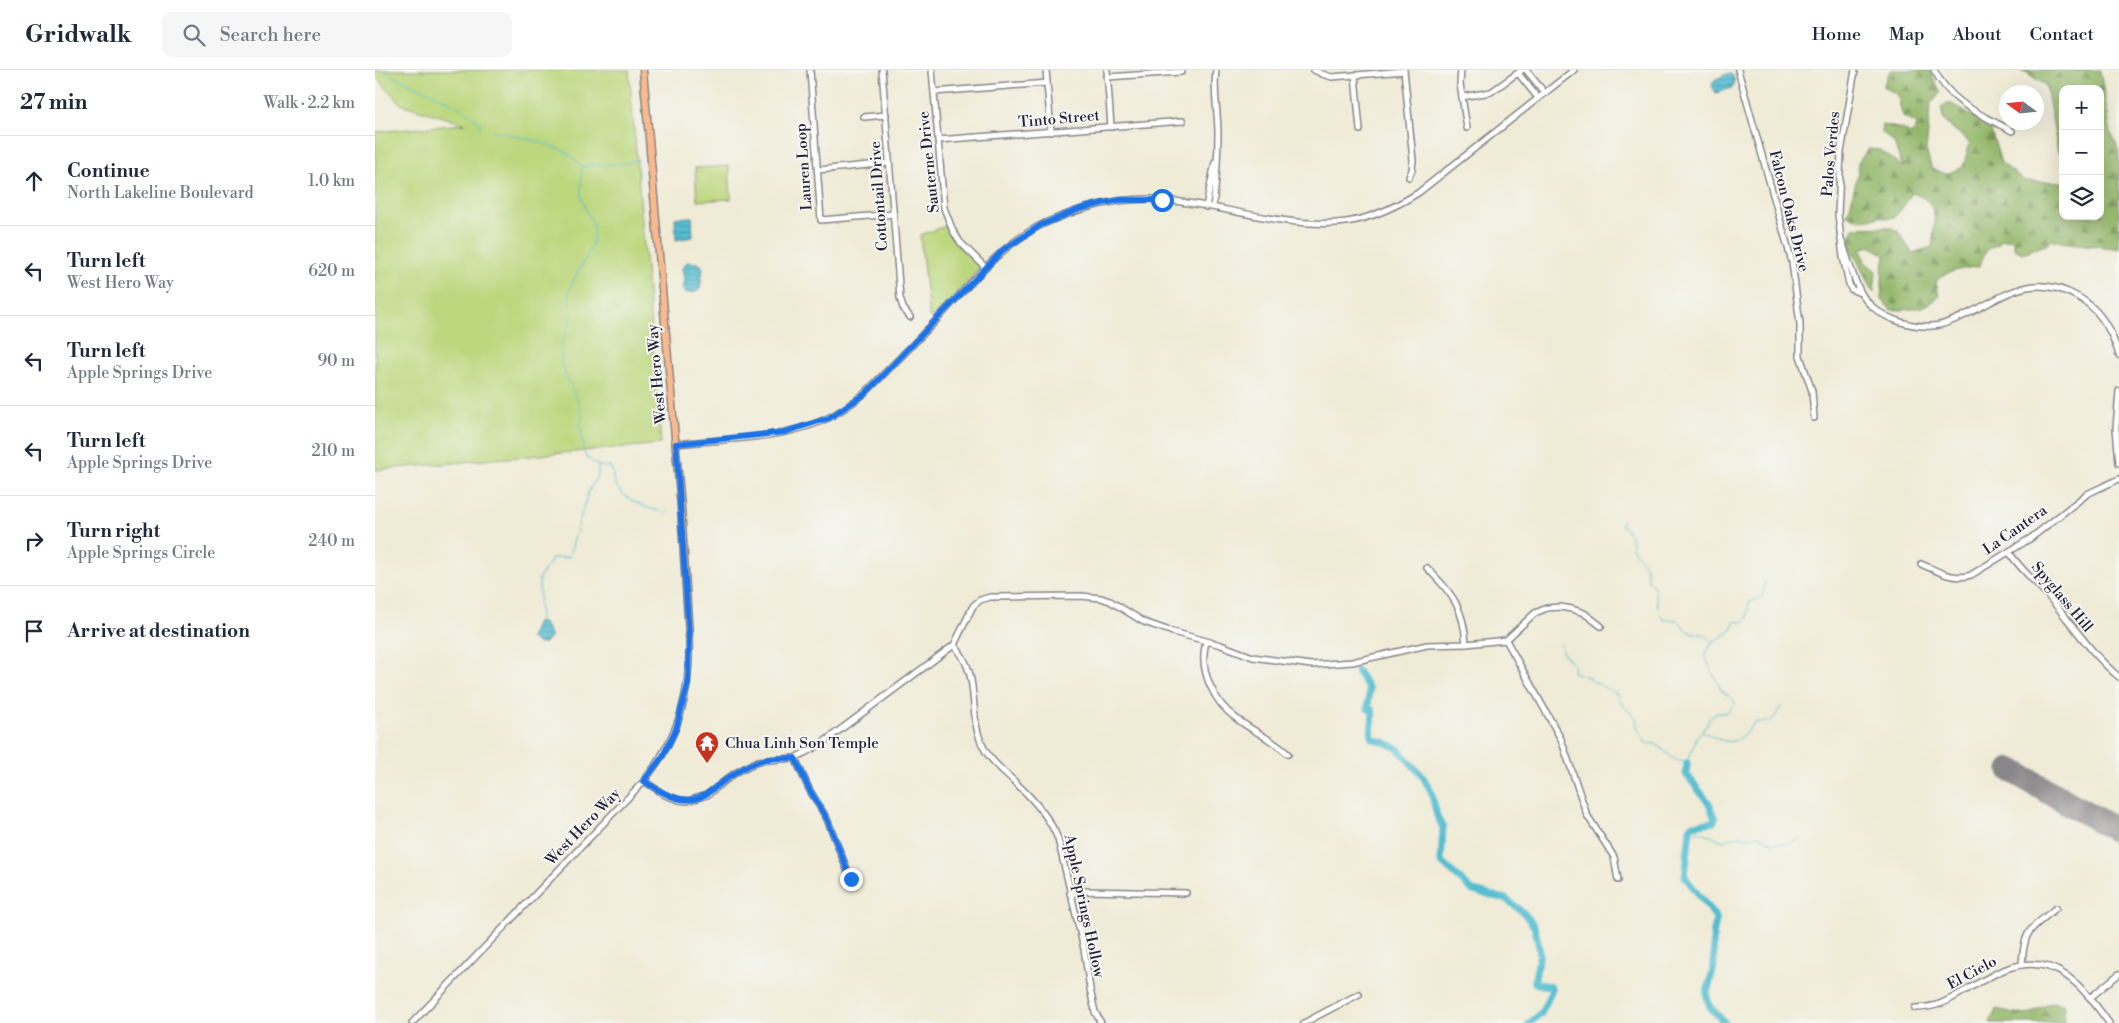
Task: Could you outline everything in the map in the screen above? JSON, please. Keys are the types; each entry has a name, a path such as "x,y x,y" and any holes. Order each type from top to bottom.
{"main road":[{"name":"West Hero Way","path":"643,70 676,444 689,636"}],"street":[{"name":"Lauren Loop","path":"810,70 821,220 894,214"},
{"name":"Cottontail Drive","path":"882,70 900,298 903,308 910,317"},
{"name":"Sauterne Drive","path":"932,70 945,208 948,221 960,242 986,268"},
{"path":"1046,70 1051,132"},
{"path":"1107,70 1111,127"},
{"path":"1209,207 1217,157 1216,70"},
{"path":"1314,70 1333,77 1404,70 1413,160 1409,177"},
{"path":"1461,70 1459,84 1467,128"},
{"path":"676,444 785,432 829,418 865,394 1003,250 1041,225 1080,209 1121,200 1151,199 1313,223 1339,223 1380,212 1418,192 1574,70"},
{"name":"Falcon Oaks Drive","path":"1738,70 1792,262 1799,324 1800,356 1812,391 1814,418"},
{"name":"Palos Verdes","path":"1855,70 1841,152 1838,222 1841,241 1860,293 1874,308 1886,317 1931,326 1957,319 2016,289 2035,286 2055,288 2072,294 2093,308 2111,332 2119,355"},
{"path":"1933,70 1945,88 1964,106 2012,131"},
{"path":"1462,96 1491,92 1522,71"},
{"path":"1522,71 1545,93"},
{"path":"1522,71 1538,98"},
{"path":"1107,77 1181,72"},
{"path":"1355,75 1360,130"},
{"path":"934,92 1047,83"},
{"path":"864,117 886,115"},
{"name":"Tinto Street","path":"938,140 1183,121"},
{"path":"818,170 889,163"},
{"path":"2119,391 2116,428 2119,463"},
{"name":"La Cantera","path":"1921,564 1940,573 1961,577 1977,572 2009,552 2087,494 2119,479"},
{"name":"Spyglass Hill","path":"2009,552 2020,567 2053,602 2086,645 2119,677"},
{"path":"1427,568 1450,592 1459,606 1465,628 1466,644"},
{"path":"644,781 665,795 688,801 707,795 735,773 758,761 795,758 821,744 954,645 973,606 980,600 990,597 1081,596 1110,601 1151,625 1253,657 1280,662 1324,665 1361,660 1427,645 1506,640 1535,613 1547,608 1560,607 1584,613 1601,626"},
{"name":"West Hero Way","path":"412,1023 644,781 663,756 681,715 688,684 689,636"},
{"path":"1506,640 1561,739 1587,815 1614,857 1618,880"},
{"path":"1206,642 1203,657 1204,669 1219,700 1237,720 1271,739 1288,754"},
{"name":"Apple Springs Hollow","path":"954,645 964,656 969,667 978,730 983,748 1000,769 1038,806 1053,827 1062,849 1084,949 1089,989 1095,1012 1101,1023"},
{"path":"795,758 809,789 827,819 852,882"},
{"path":"1071,894 1099,891 1186,892"},
{"path":"2022,965 2023,944 2027,933 2056,908"},
{"name":"El Cielo","path":"1915,1008 1938,1006 1996,973 2022,965 2047,966 2062,972 2076,982 2091,997 2109,1023"},
{"path":"2091,997 2119,974"},
{"path":"1304,1023 1359,994"}],"green space":[{"path":"375,70 629,70 661,444 375,470 375,132 465,124 401,104 375,76"},
{"path":"1890,70 1929,70 1941,92 1931,103 1926,150 1932,169 1946,174 1963,167 1970,143 1944,121 1941,108 1947,104 1952,104 1990,127 2001,163 2025,181 2059,182 2059,220 2104,220 2104,93 2111,133 2119,150 2119,249 2052,240 2046,245 2022,253 2015,249 2012,239 2000,240 1999,244 1991,247 1986,252 1980,266 1956,271 1940,278 1936,282 1939,295 1930,304 1918,308 1891,310 1882,300 1882,272 1885,255 1870,246 1861,249 1865,262 1876,271 1874,293 1849,245 1853,228 1889,227 1898,231 1912,253 1932,247 1934,214 1928,202 1912,193 1900,211 1892,217 1860,220 1846,214 1850,207 1858,173 1858,163 1868,149 1880,150 1903,167 1893,141 1881,132 1882,125 1903,129 1910,134 1915,130 1917,124 1903,117 1897,94 1883,87"},
{"path":"2019,70 2100,70 2103,85 2059,85 2059,153 2046,86 2026,72"},
{"path":"729,166 731,199 697,201 695,168"},
{"path":"946,226 960,248 980,268 936,316 929,317 920,235"},
{"path":"2052,1002 2064,1005 2065,1023 1990,1023 1996,1009 2026,1015"}],"water":[{"path":"1729,73 1733,76 1735,83 1732,88 1716,93 1712,86 1714,80"},
{"path":"692,217 693,237 676,240 675,218"},
{"path":"687,262 699,263 703,268 700,289 696,292 685,293 682,289 684,278 682,268"},
{"path":"537,622 544,624 551,636 545,643 539,644 530,638"}],"waterway":[{"path":"384,70 388,74 459,107 480,122 480,127"},
{"path":"493,131 521,137 564,151 582,166 581,196 594,230 590,250 570,289 571,322 569,327"},
{"path":"583,166 627,163 639,159"},
{"path":"567,330 562,343 562,363 582,414 581,427 585,456 598,466 610,467 618,489 632,501 651,509 669,513"},
{"path":"540,623 539,578 553,558 569,557 588,492 598,475 598,466"},
{"path":"1623,520 1621,524 1630,534 1633,549 1646,566 1648,580 1654,587 1658,608"},
{"path":"1712,642 1730,632 1734,622 1742,622 1747,619 1749,602 1763,597 1765,580"},
{"path":"1561,644 1563,653 1574,665 1573,672 1588,677 1617,694 1621,703 1636,718 1637,728 1646,743 1656,744 1674,759 1687,763 1697,736 1707,725 1709,719 1717,713 1726,713 1735,704 1734,700 1721,690 1707,661 1706,654 1712,642 1705,635 1689,632 1677,620 1664,620 1660,614"},
{"path":"1357,671 1369,689 1368,709 1372,710 1373,714 1371,732 1373,739 1398,749 1423,777 1431,791 1437,816 1443,827 1441,862 1473,891 1506,899 1524,913 1534,926 1540,953 1535,983 1551,987 1552,990 1541,1014 1529,1023"},
{"path":"1703,732 1725,741 1736,740 1742,737 1754,723 1771,721 1781,707"},
{"path":"1687,763 1686,774 1709,803 1715,819 1713,822 1693,825 1690,828 1685,877 1714,915 1716,921 1713,935 1714,967 1707,998 1710,1007 1725,1023"},
{"path":"1688,838 1697,830 1723,841 1740,836 1748,838 1759,835 1772,843 1787,844 1801,839"}],"runway":[{"path":"2011,770 2119,832"}],"place":[{"name":"Chua Linh Son Temple","path":"707,764"}],"route":[{"path":"851,879 827,819 809,789 795,758 758,761 735,773 707,795 688,801 665,795 644,781 663,756 676,729 685,700 690,665 676,444 785,432 829,418 865,394 1003,250 1041,225 1080,209 1104,203 1121,200 1162,200"}]}
